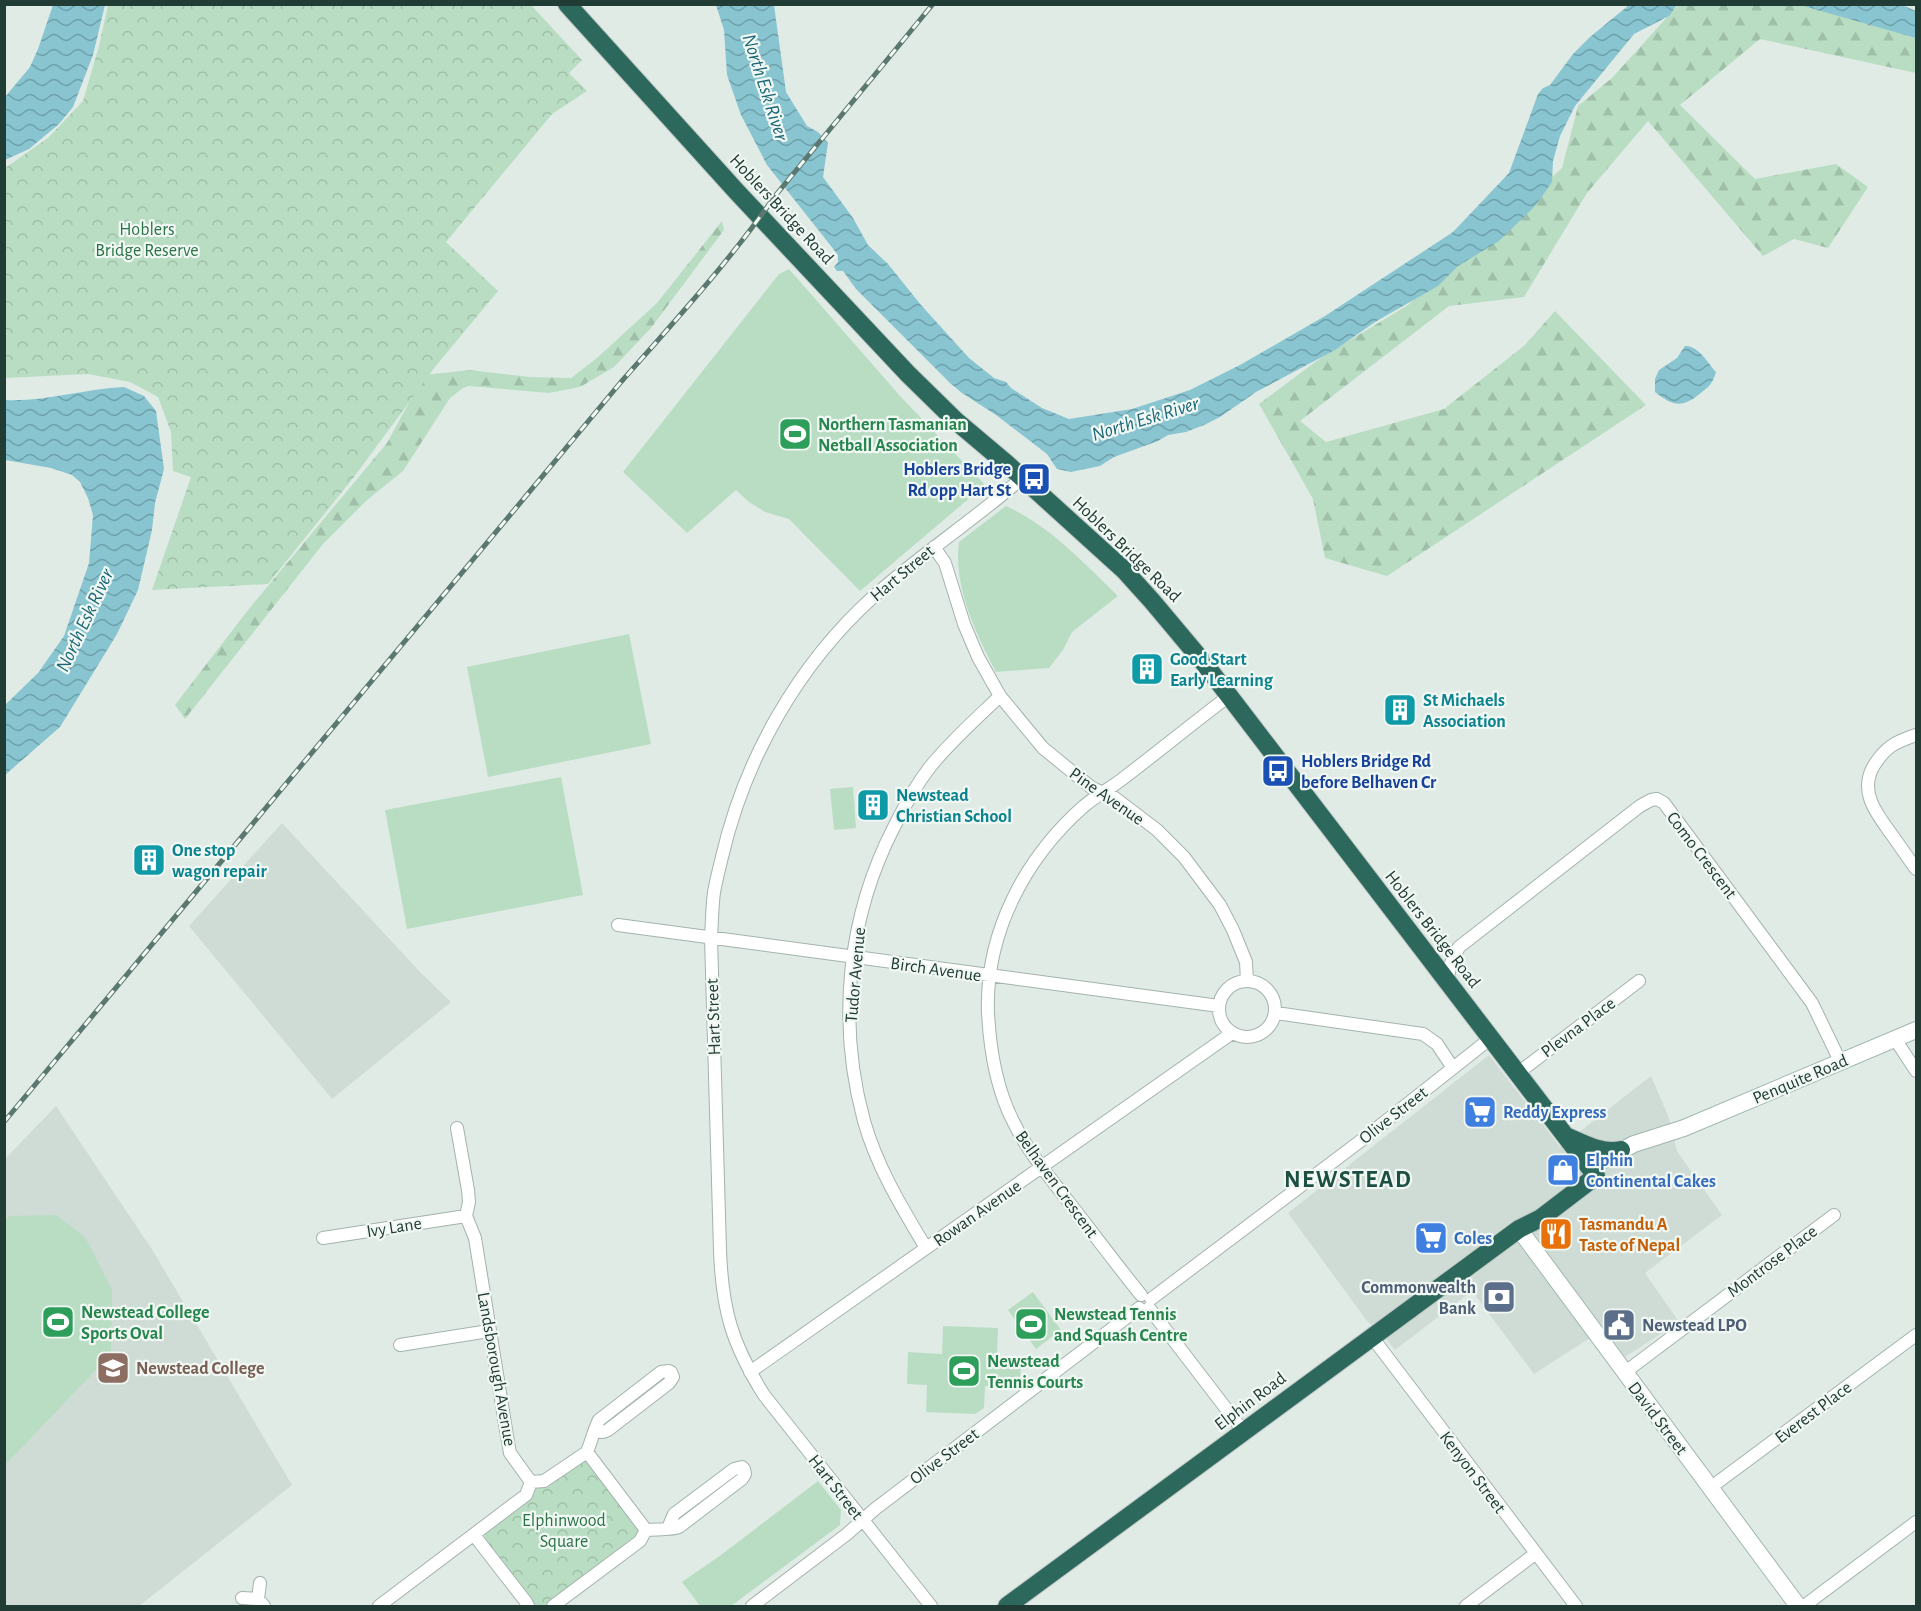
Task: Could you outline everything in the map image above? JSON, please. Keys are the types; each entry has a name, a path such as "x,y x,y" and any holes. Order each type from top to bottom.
{"highway":[{"name":"Hoblers Bridge Road","path":"570,7 737,192 908,374 956,421 1132,578 1171,622 1593,1172"},
{"path":"1566,1137 1598,1149 1621,1150"},
{"name":"Elphin Road","path":"1007,1606 1519,1229 1541,1218 1593,1172"}],"street":[{"name":"Hart Street","path":"932,1606 764,1395 750,1372 729,1321 721,1286 711,938 714,891 740,793 761,747 785,702 831,640 862,607 1022,478"},
{"name":"Pine Avenue","path":"934,547 945,563 964,624 978,657 1000,696 1043,748 1092,788 1115,798 1157,830 1184,857 1220,905 1246,962 1247,981"},
{"name":"Tudor Avenue","path":"926,1248 890,1185 865,1123 856,1082 850,1035 849,998 852,957 870,881 885,844 906,803 929,769 956,738 1000,696"},
{"name":"Belhaven Crescent","path":"1229,696 1086,805 1036,858 1024,876 997,940 988,1002 995,1072 1003,1100 1013,1121 1042,1168 1244,1432"},
{"path":"1917,735 1897,742 1881,753 1869,775 1868,788 1869,800 1875,812 1917,869"},
{"name":"Como Crescent","path":"1447,981 1451,963 1459,947 1640,806 1657,799 1664,802 1812,1003 1840,1061"},
{"name":"Birch Avenue","path":"618,925 1219,1006"},
{"path":"1247,981 1257,982 1271,994 1276,1012 1267,1029 1260,1035 1250,1037 1232,1033 1222,1021 1219,1006 1221,998 1232,985 1247,981"},
{"name":"Plevna Place","path":"1518,1073 1639,981"},
{"path":"1276,1012 1424,1034 1437,1044 1453,1068"},
{"name":"Penquite Road","path":"1593,1172 1684,1128 1917,1030"},
{"name":"Rowan Avenue","path":"750,1372 1232,1033"},
{"name":"Olive Street","path":"752,1606 847,1534 875,1509 1491,1038"},
{"path":"1895,1039 1917,1071"},
{"name":"Landsborough Avenue","path":"457,1128 468,1190 469,1202 466,1216 475,1238 510,1453 531,1482"},
{"name":"Penquite Road","path":"1593,1172 1621,1150 1684,1128"},
{"name":"Montrose Place","path":"1624,1373 1834,1215"},
{"name":"Ivy Lane","path":"323,1238 466,1216"},
{"name":"David Street","path":"1519,1229 1798,1606"},
{"path":"400,1345 489,1331"},
{"name":"Everest Place","path":"1710,1488 1917,1335"},
{"name":"Kenyon Street","path":"1372,1337 1576,1606"},
{"path":"379,1606 526,1495 531,1482 544,1481 587,1452 599,1420 661,1372 671,1372 672,1380 669,1383 608,1430 595,1431"},
{"path":"587,1452 646,1530"},
{"path":"646,1530 674,1529 688,1521 742,1479 745,1474 744,1469 742,1467 734,1469 674,1514 668,1528"},
{"path":"1804,1606 1917,1522"},
{"path":"553,1606 640,1541 646,1530"},
{"path":"474,1536 528,1606"},
{"path":"1466,1606 1535,1554"},
{"path":"242,1598 261,1603 260,1583"}],"shaded area":[{"path":"282,823 420,972 451,1002 332,1099 189,926"},
{"path":"1489,1055 1560,1147 1651,1076 1669,1118 1677,1151 1722,1215 1645,1273 1679,1322 1625,1357 1604,1329 1534,1374 1472,1291 1395,1350 1385,1337 1367,1321 1288,1213"},
{"name":"Newstead College","path":"56,1106 153,1251 292,1485 139,1606 5,1606 4,1160"}],"green space":[{"name":"Hoblers Bridge Reserve","path":"108,5 531,5 582,60 569,73 587,91 552,114 446,242 498,291 435,367 354,477 268,584 152,590 191,477 173,471 171,432 158,397 130,382 88,374 5,378 5,168 48,138 83,101"},
{"path":"1678,5 1809,5 1916,38 1916,73 1760,39 1680,105 1755,179 1836,164 1868,187 1828,248 1794,239 1763,256 1648,121 1587,193 1524,297 1449,306 1300,421 1326,442 1444,409 1525,345 1555,311 1646,405 1387,576 1325,558 1313,499 1259,404 1322,357 1408,305 1562,168 1578,106 1612,78"},
{"path":"722,221 724,230 651,328 614,367 580,387 549,393 469,386 450,398 403,471 366,501 323,544 185,719 175,705 248,610 387,443 424,375 470,370 530,377 571,378 597,358 657,303"},
{"name":"Northern Tasmanian Netball Association","path":"789,269 901,397 985,485 860,591 789,519 765,512 736,490 687,533 623,472 779,274"},
{"path":"1006,506 1052,535 1118,596 1072,632 1063,650 1049,668 996,672 974,625 963,592 959,575 959,542"},
{"path":"629,634 651,744 488,777 467,667"},
{"path":"561,777 583,895 407,929 385,810"},
{"path":"853,787 856,828 834,830 830,789"},
{"name":"Newstead College Sports Oval","path":"56,1215 85,1237 112,1290 111,1354 5,1465 5,1220 10,1216"},
{"path":"1033,1292 1061,1330 1036,1349 1008,1310"},
{"name":"Newstead Tennis Courts","path":"943,1326 998,1328 997,1358 1021,1359 1020,1383 1014,1387 985,1386 984,1408 975,1414 926,1412 927,1385 907,1384 908,1352 942,1354"},
{"name":"Elphinwood Square","path":"585,1460 639,1529 638,1534 544,1606 533,1606 485,1542 485,1534 536,1487"},
{"path":"818,1481 841,1510 840,1525 731,1606 700,1606 682,1582"}],"water":[{"path":"53,5 105,5 93,55 73,107 59,124 29,149 5,160 5,97 30,67"},
{"name":"North Esk River","path":"716,5 774,5 786,92 807,126 818,132 828,143 823,177 853,218 868,245 888,264 969,358 994,378 1006,382 1011,388 1042,408 1069,419 1132,409 1190,390 1240,365 1325,316 1453,232 1509,173 1538,94 1550,85 1573,54 1629,5 1677,5 1669,16 1634,34 1575,106 1560,136 1553,161 1552,182 1536,205 1499,241 1458,266 1438,286 1375,322 1335,350 1256,392 1220,417 1186,432 1168,435 1114,457 1100,466 1071,472 1057,469 1047,454 950,383 856,289 843,271 837,271 834,267 838,262 838,255 767,165 741,115 727,75 724,30"},
{"path":"1800,5 1902,5 1916,11 1916,38"},
{"path":"1685,346 1698,351 1716,372 1709,386 1689,401 1678,404 1668,401 1655,392 1655,379 1659,370 1677,358"},
{"name":"North Esk River","path":"124,387 144,396 156,411 164,469 138,590 117,634 60,727 5,775 5,705 38,673 64,636 89,563 93,515 80,482 72,475 51,468 5,460 5,400 34,399"}],"railway":[{"path":"4,1122 621,382 720,268 775,196 933,4"}],"place":[{"name":"Northern Tasmanian Netball Association","path":"795,434"},
{"name":"Hoblers Bridge Rd opp Hart St","path":"1034,479"},
{"name":"Good Start Early Learning","path":"1147,669"},
{"name":"St Michaels Association","path":"1400,710"},
{"name":"Hoblers Bridge Rd before Belhaven Cr","path":"1278,771"},
{"name":"Newstead Christian School","path":"873,805"},
{"name":"One stop wagon repair","path":"149,860"},
{"name":"Reddy Express","path":"1480,1112"},
{"name":"Elphin Continental Cakes","path":"1563,1170"},
{"name":"Tasmandu A Taste of Nepal","path":"1556,1234"},
{"name":"Coles","path":"1431,1238"},
{"name":"Commonwealth Bank","path":"1499,1297"},
{"name":"Newstead College Sports Oval","path":"58,1322"},
{"name":"Newstead Tennis and Squash Centre","path":"1031,1324"},
{"name":"Newstead LPO","path":"1619,1325"},
{"name":"Newstead College","path":"113,1368"},
{"name":"Newstead Tennis Courts","path":"964,1371"}],"district":[{"name":"NEWSTEAD","path":"1348,1179"}]}
